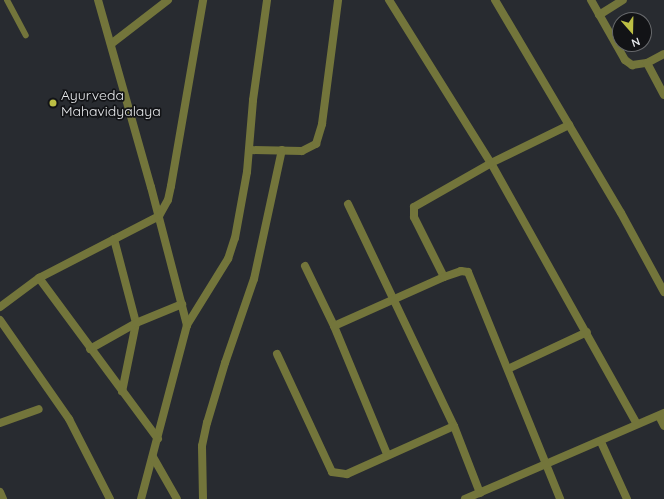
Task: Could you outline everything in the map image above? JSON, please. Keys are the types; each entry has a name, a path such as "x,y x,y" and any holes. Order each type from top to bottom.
{"street":[{"path":"98,0 159,216 187,325"},
{"path":"111,44 168,0"},
{"path":"0,308 39,278 159,216 168,200 171,186 203,0"},
{"path":"141,499 158,440 187,325 228,259 238,223 249,150 267,0"},
{"path":"249,150 310,148 319,138 338,0"},
{"path":"389,0 491,163 587,332 637,424"},
{"path":"495,0 569,125 664,292"},
{"path":"591,0 625,60 632,65 647,63 664,54"},
{"path":"599,15 623,0"},
{"path":"647,63 664,95"},
{"path":"444,277 414,217 414,207 491,163 569,125"},
{"path":"203,499 202,446 207,423 254,279 282,150"},
{"path":"348,204 454,426 480,493"},
{"path":"114,239 136,323 122,392"},
{"path":"305,266 334,326 387,454"},
{"path":"334,326 444,277 461,271 468,272 548,465 560,499"},
{"path":"39,278 158,440"},
{"path":"90,349 136,323 182,304"},
{"path":"0,320 69,419 110,499"},
{"path":"508,369 587,332"},
{"path":"277,354 332,472 347,474 387,454 454,426"},
{"path":"0,423 39,409"},
{"path":"465,499 548,465 661,414 664,426"},
{"path":"601,442 627,499"},
{"path":"153,457 177,499"},
{"path":"0,492 3,499"}],"lane":[{"path":"7,0 26,35"}],"place":[{"name":"Ayurveda Mahavidyalaya","path":"53,103"}]}
